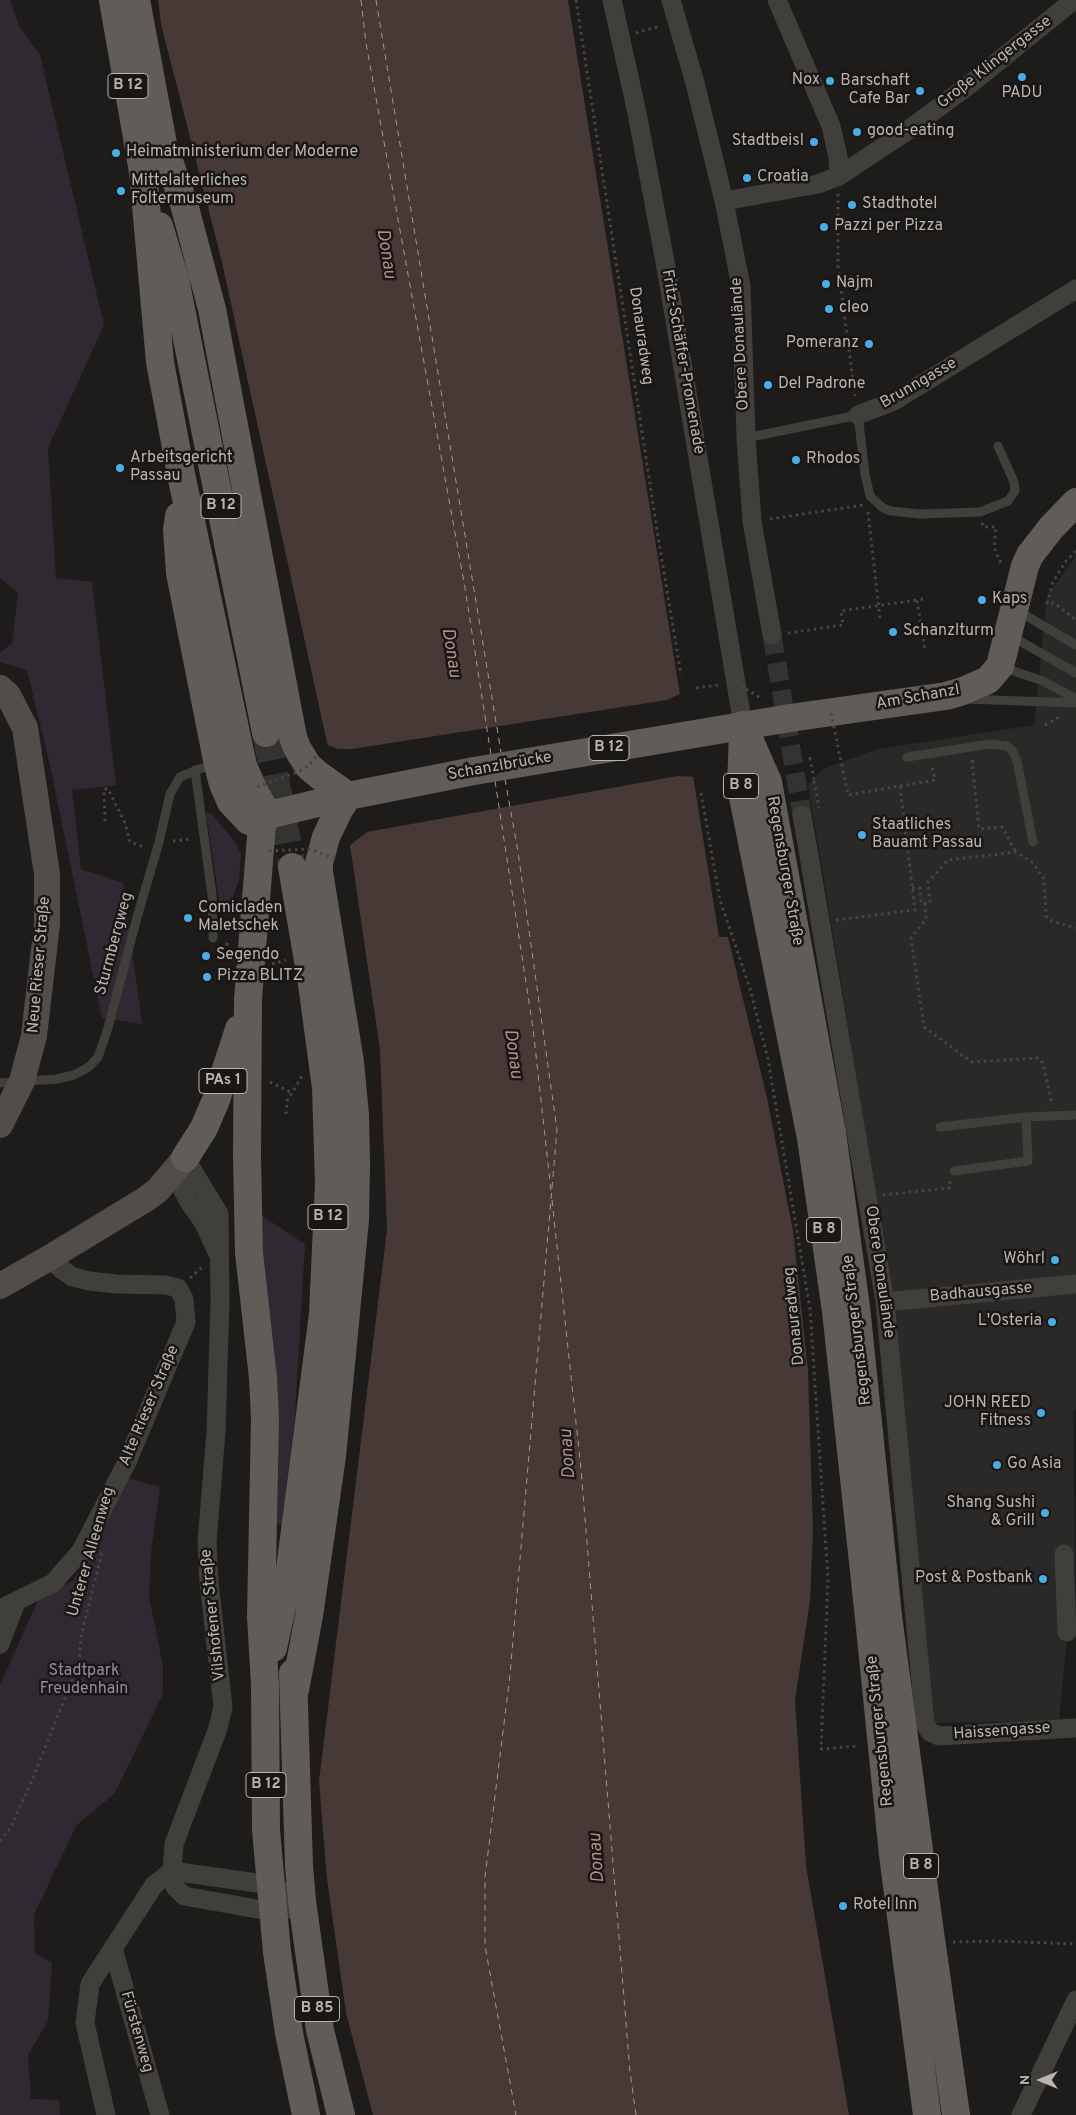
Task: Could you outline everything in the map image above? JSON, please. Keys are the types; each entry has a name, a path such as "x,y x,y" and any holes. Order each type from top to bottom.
{"main road":[{"name":"B 12","path":"113,0 143,172 175,279 266,733"},
{"name":"B 12","path":"136,0 163,144 175,279"},
{"path":"163,144 184,204 212,309 242,456 293,737 297,748 313,760 320,776 348,796"},
{"path":"143,172 160,362 182,479"},
{"name":"B 12","path":"182,479 177,530 179,564 206,768 223,784 231,802 249,821 262,809"},
{"name":"B 12","path":"182,479 243,766 262,809 248,999 247,1157 249,1253 263,1378 265,1419 261,1617 265,1685 266,1830 274,1912"},
{"path":"1000,666 1025,566 1030,555 1051,528 1076,502"},
{"name":"Am Schanzl","path":"744,725 932,698 964,691 979,686 993,676 1000,666"},
{"name":"Schanzlbrücke","path":"262,809 348,796 474,771 744,725"},
{"name":"Regensburger Straße","path":"744,725 768,782 832,1133 856,1307 879,1617 893,1855 927,2115"},
{"name":"B 12","path":"294,1690 310,1616 332,1456 355,1220 355,1115 350,1062 319,879 319,864 328,856 332,824 348,796"},
{"name":"B 12","path":"265,1685 290,1569 323,1314 329,1183 326,1088 312,984 292,867"},
{"name":"PAs 1","path":"185,1158 204,1128 216,1100 248,999"},
{"name":"B 12","path":"290,1569 299,1866 302,1901"},
{"name":"Regensburger Straße","path":"879,1617 926,1909 956,2115"},
{"name":"B 85","path":"302,1901 320,2030 341,2115"},
{"name":"B 85","path":"274,1912 288,2033 306,2115"}],"street":[{"name":"Fritz-Schäffer-Promenade","path":"612,0 637,114 666,267 735,682 744,725"},
{"name":"Obere Donaulände","path":"671,0 695,83 724,201 741,286 746,438 752,521 778,634"},
{"path":"777,0 831,126 838,157 839,176"},
{"name":"Große Klingergasse","path":"724,201 818,184 839,176 904,133 970,85 1074,0"},
{"name":"Brunngasse","path":"858,415 894,401 1076,289"},
{"name":"Neue Rieser Straße","path":"0,688 12,700 24,728 47,874 47,924 34,1036 11,1082 0,1125"},
{"name":"Obere Donaulände","path":"811,814 821,923 885,1302 924,1717 930,1732"},
{"name":"PAs 1","path":"0,1286 146,1199 158,1190 185,1158"},
{"name":"Vilshofener Straße","path":"185,1158 180,1181 189,1202 204,1223 213,1262"},
{"name":"Vilshofener Straße","path":"185,1158 219,1214 213,1262 216,1432 207,1542 209,1582 223,1706 217,1731 174,1844 172,1871 175,1887 184,1896 274,1912 289,1909 302,1901"},
{"path":"146,1199 169,1196 178,1197 189,1202"},
{"path":"49,1258 67,1273 90,1281 117,1284 166,1284 178,1288"},
{"name":"Badhausgasse","path":"885,1302 1076,1284"},
{"name":"Alte Rieser Straße","path":"8,1606 53,1583 81,1551 127,1462 186,1322 184,1299 178,1288"},
{"path":"1064,1554 1067,1632"},
{"path":"0,1644 8,1606"},
{"name":"Haissengasse","path":"930,1732 934,1735 943,1736 1076,1728"},
{"path":"106,2115 85,2023 90,1984 154,1886 172,1871 272,1886 302,1901"},
{"name":"Fürstenweg","path":"113,1948 160,2115"},
{"path":"1021,2115 1076,2000"}],"lane":[{"name":"Brunngasse","path":"746,438 858,415"},
{"path":"858,415 866,484 870,496 876,503 891,511 920,514 980,512 1005,503 1013,495 1015,486 998,446"},
{"path":"1012,622 1076,645"},
{"path":"1012,622 1076,673"},
{"path":"1000,666 1043,681 1076,699"},
{"path":"932,698 1076,704"},
{"path":"907,757 996,743 1008,746 1017,761 1033,842"},
{"path":"206,768 204,838 212,895 213,938"},
{"name":"Sturmbergweg","path":"11,1082 57,1079 74,1075 89,1067 98,1057 108,1028 170,794 180,777 206,768"},
{"path":"940,1127 1026,1117 1076,1115"},
{"path":"954,1171 1028,1161 1026,1117"}],"path":[{"name":"Donauradweg","path":"576,0 681,675"},
{"path":"638,32 648,30"},
{"path":"839,176 838,266 858,415"},
{"path":"752,521 876,503"},
{"path":"868,513 880,618"},
{"path":"984,529 996,527 994,548 1001,562"},
{"path":"1076,551 1066,561 1053,582 1047,603 1054,603 1076,620"},
{"path":"778,634 843,625 841,611 923,599"},
{"path":"917,600 924,650"},
{"path":"696,688 735,682"},
{"path":"831,712 848,794 935,780 929,754"},
{"path":"1046,725 1058,718"},
{"path":"971,747 979,830 1002,827 1016,852 1033,863 1044,879 1046,916 1052,921 1076,928"},
{"path":"810,758 814,781 811,814"},
{"path":"262,809 313,760"},
{"path":"821,923 915,910 900,786"},
{"path":"105,820 104,789 108,789 125,823 130,842 141,847 204,838"},
{"name":"Donauradweg","path":"701,792 720,900 750,989 768,1059 810,1308 828,1579 821,1749 859,1746"},
{"path":"269,850 309,849 328,856"},
{"path":"923,903 930,903 928,882 948,860 1016,852"},
{"path":"912,888 920,888 926,919 911,938 915,949 924,1027 972,1062 1038,1058 1043,1064 1055,1116"},
{"path":"286,1114 287,1101 305,1071 323,1064"},
{"path":"270,1082 292,1093"},
{"path":"900,1193 950,1188 950,1184"},
{"path":"178,1288 213,1262"},
{"name":"Unterer Alleenweg","path":"0,1841 11,1827 30,1785 79,1663 81,1636 104,1545"},
{"path":"945,1942 995,1941 1076,1944"}],"shaded area":[{"path":"1076,556 1076,1410 1073,1411 1075,1558 1059,1721 931,1723 882,1278 849,1031 808,785 823,769 878,749 1034,725 1047,596"}],"green space":[{"path":"0,0 10,0 19,26 40,55 104,325 48,448 56,578 92,582 116,785 72,790 81,869 123,883 142,1024 102,1018 50,765 27,670 0,662 0,653 12,643 18,593 0,578"},
{"path":"206,813 211,814 228,833 241,855 239,879 230,906 220,906"},
{"path":"261,1215 305,1244 295,1414 282,1525 273,1522"},
{"name":"Stadtpark Freudenhain","path":"128,1478 160,1487 151,1552 149,1597 163,1666 163,1694 115,1793 76,1826 34,1915 35,1953 52,1963 48,2021 28,2055 31,2099 59,2100 60,2115 0,2115 0,1685 40,1596 73,1581"}],"water":[{"name":"Donau","path":"158,0 568,0 719,937 728,937 767,1098 793,1231 808,1371 813,1532 810,1600 795,1701 806,1866 849,2115 373,2115 346,2013 327,1879 319,1781 387,1230 380,1050 351,852 221,258 161,24"}],"pier":[{"path":"682,693 696,777 678,776 367,832 348,847 325,744 338,749 352,749 667,700"}],"ferry route":[{"path":"361,0 366,43 465,588 491,755"},
{"path":"376,0 501,752"},
{"path":"505,779 518,852 557,1130 510,1675 485,1877 485,1946 516,2115"},
{"path":"495,781 533,1028 551,1191"},
{"path":"552,1200 581,1469 630,2072 636,2115"}],"tunnel":[{"path":"772,635 802,815"},
{"path":"266,733 292,867"}],"place":[{"name":"PADU","path":"1022,77"},
{"name":"Nox","path":"830,81"},
{"name":"Barschaft Cafe Bar","path":"920,91"},
{"name":"good-eating","path":"857,132"},
{"name":"Stadtbeisl","path":"814,142"},
{"name":"Heimatministerium der Moderne","path":"116,153"},
{"name":"Croatia","path":"747,178"},
{"name":"Mittelalterliches Foltermuseum","path":"121,191"},
{"name":"Stadthotel","path":"852,205"},
{"name":"Pazzi per Pizza","path":"824,227"},
{"name":"Najm","path":"826,284"},
{"name":"cleo","path":"829,309"},
{"name":"Pomeranz","path":"869,344"},
{"name":"Del Padrone","path":"768,385"},
{"name":"Rhodos","path":"796,460"},
{"name":"Arbeitsgericht Passau","path":"120,468"},
{"name":"Kaps","path":"982,600"},
{"name":"Schanzlturm","path":"893,632"},
{"name":"Staatliches Bauamt Passau","path":"862,835"},
{"name":"Comicladen Maletschek","path":"188,918"},
{"name":"Segendo","path":"206,956"},
{"name":"Pizza BLITZ","path":"207,977"},
{"name":"Wöhrl","path":"1055,1260"},
{"name":"L'Osteria","path":"1052,1322"},
{"name":"JOHN REED Fitness","path":"1041,1413"},
{"name":"Go Asia","path":"997,1465"},
{"name":"Shang Sushi & Grill","path":"1045,1513"},
{"name":"Post & Postbank","path":"1043,1579"},
{"name":"Rotel Inn","path":"843,1906"}]}
